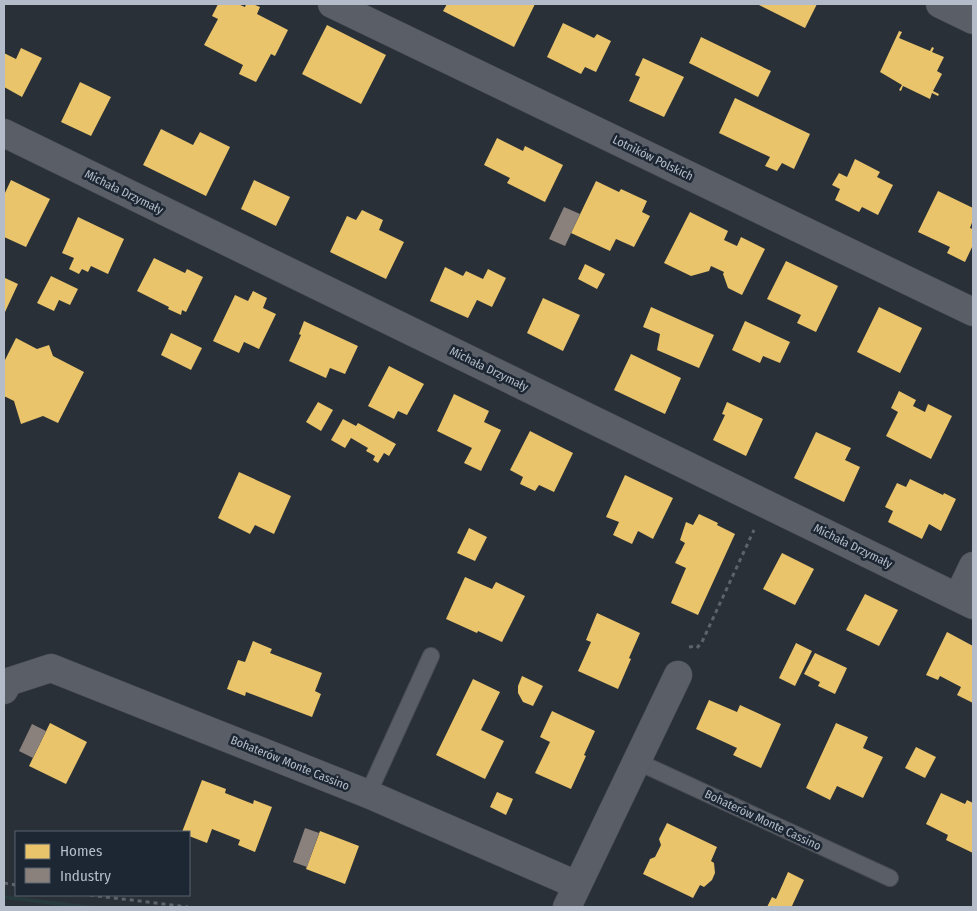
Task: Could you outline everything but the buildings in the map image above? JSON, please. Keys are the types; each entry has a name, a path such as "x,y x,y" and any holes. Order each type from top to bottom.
{"street":[{"name":"Lotników Polskich","path":"332,4 973,312"},
{"path":"940,4 973,20"},
{"name":"Michała Drzymały","path":"4,133 966,601"},
{"path":"966,601 973,566"},
{"name":"Bohaterów Monte Cassino","path":"4,690 8,682 51,668 368,794 572,896 678,675"}],"lane":[{"path":"368,794 431,656"},
{"name":"Bohaterów Monte Cassino","path":"636,761 890,878"}],"path":[{"path":"678,675 702,642 766,504"},
{"path":"98,896 188,907"}],"green space":[{"path":"4,895 102,907 70,907 4,899"}]}
